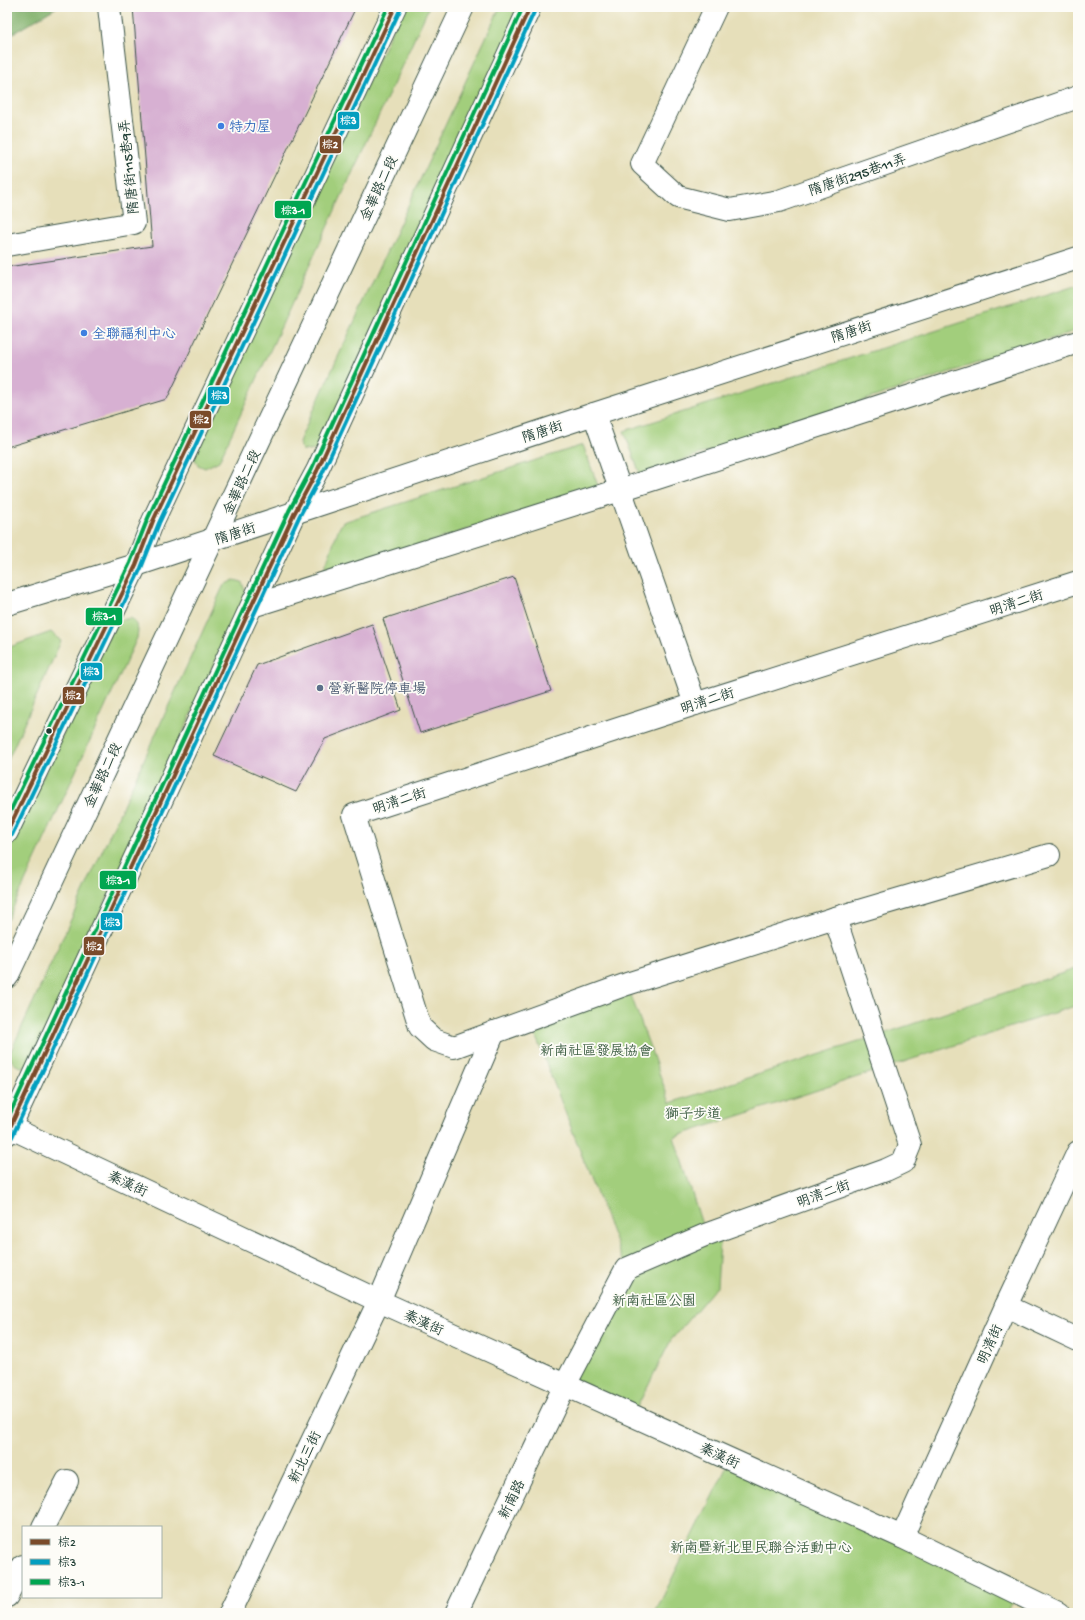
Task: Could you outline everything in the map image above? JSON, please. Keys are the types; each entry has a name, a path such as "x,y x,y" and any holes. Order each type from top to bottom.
{"street":[{"name":"隋唐街115巷9弄","path":"7,245 134,223 109,7"},
{"path":"7,832 136,565 153,521 395,7"},
{"name":"金華路二段","path":"7,978 463,7"},
{"path":"8,1129 294,514 317,471 530,7"},
{"name":"隋唐街295巷11弄","path":"716,7 642,164 678,196 730,210 780,201 1078,98"},
{"name":"隋唐街","path":"7,604 136,565 294,514 594,414 1078,258"},
{"path":"252,606 620,490 1078,342"},
{"path":"594,414 695,704"},
{"name":"明清二街","path":"1049,855 835,918 627,984 454,1048 434,1040 420,1028 354,815 1078,582"},
{"name":"明清二街","path":"566,1385 626,1269 705,1235 886,1170 903,1162 910,1145 835,918"},
{"path":"378,1301 494,1032"},
{"name":"秦漢街","path":"8,1129 378,1301 902,1537 1058,1613"},
{"name":"明清街","path":"902,1537 1006,1306 1078,1152"},
{"name":"新北三街","path":"230,1613 378,1301"},
{"path":"1006,1306 1078,1340"},
{"name":"新南路","path":"456,1613 566,1385"},
{"path":"44,1526 67,1481"},
{"path":"7,1596 22,1568"}],"green space":[{"path":"7,7 57,7 7,37"},
{"path":"403,7 429,7 219,461 205,468 198,465 194,457"},
{"path":"500,7 523,7 317,449 310,451 302,450 299,442 301,437"},
{"path":"1078,285 1078,330 640,474 624,431"},
{"path":"583,445 598,486 321,578 338,530 343,522"},
{"path":"234,580 242,582 246,594 30,1067 16,1065 10,1057 10,1053 221,591 224,585"},
{"path":"130,618 134,620 138,630 137,638 7,921 7,854 113,627 118,621"},
{"path":"51,632 61,641 7,762 7,648"},
{"path":"1078,968 1078,1005 674,1137 705,1234 721,1229 717,1286 671,1340 633,1415 565,1385 626,1269 529,1019 627,984 670,1103 874,1037"},
{"name":"新南暨新北里民聯合活動中心","path":"730,1460 1019,1595 1005,1613 655,1613"}],"building":[{"name":"特力屋","path":"133,7 356,7 167,399 7,447 7,267 152,246"},
{"path":"514,577 551,691 420,733 383,619"},
{"name":"營新醫院停車場","path":"372,624 401,710 325,739 296,792 214,756 257,665"}],"transit line":[{"name":"棕3-1","path":"7,818 130,563 148,518 388,7"},
{"name":"棕2","path":"7,832 136,565 153,521 395,7"},
{"name":"棕3-1","path":"7,1120 289,511 312,468 523,7"},
{"name":"棕2","path":"7,1134 294,514 317,471 530,7"},
{"name":"棕3","path":"12,835 141,568 159,523 400,10"},
{"name":"棕3","path":"12,1137 299,517 322,474 535,10"}],"place":[{"name":"特力屋","path":"221,126"},
{"name":"全聯福利中心","path":"84,333"},
{"name":"營新醫院停車場","path":"320,688"}],"park label":[{"name":"新南社區發展協會","path":"596,1050"},
{"name":"獅子步道","path":"693,1113"},
{"name":"新南社區公園","path":"654,1300"}]}
